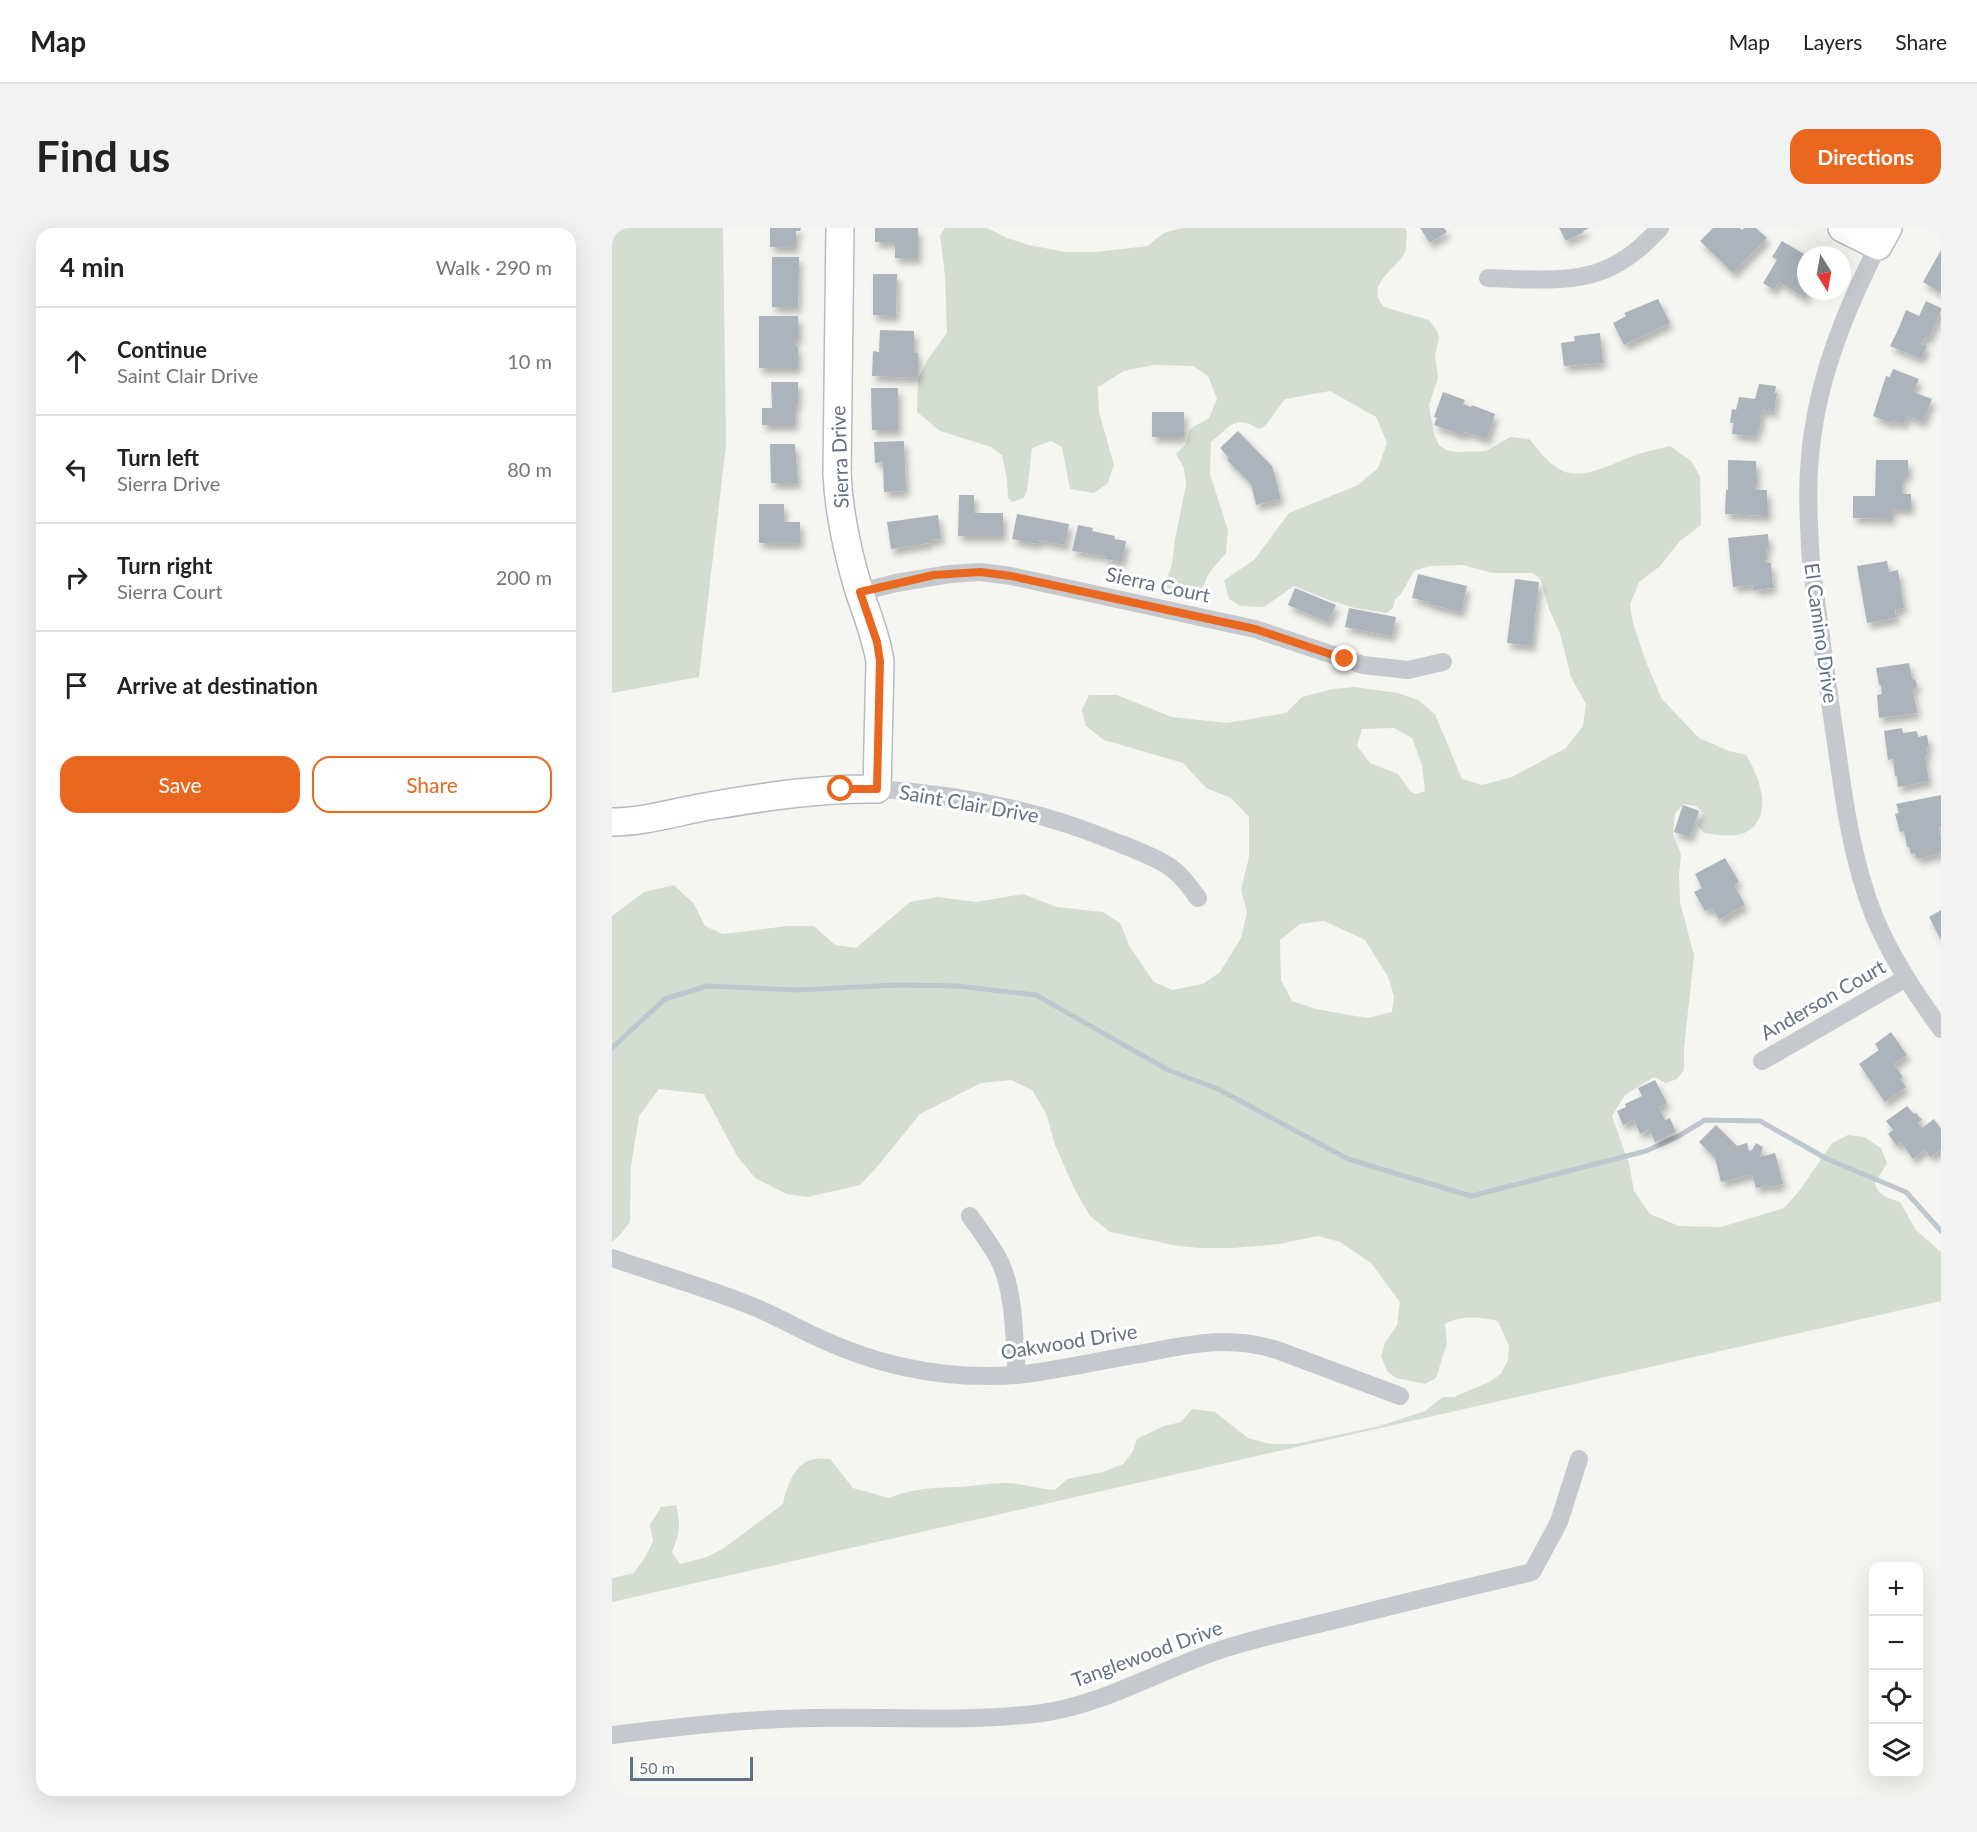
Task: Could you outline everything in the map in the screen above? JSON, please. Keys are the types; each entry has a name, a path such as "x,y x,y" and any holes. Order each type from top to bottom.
{"street":[{"name":"Sierra Drive","path":"840,228 837,474 844,530 860,592 877,642 880,661 877,789"},
{"path":"1488,278 1566,278 1603,271 1634,253 1660,228"},
{"path":"1842,228 1883,237"},
{"name":"El Camino Drive","path":"1883,237 1844,318 1822,387 1809,470 1811,562 1845,806 1853,848 1874,916 1891,953 1941,1029"},
{"name":"Sierra Court","path":"860,592 934,575 980,572 1011,576 1224,621 1293,640 1372,667 1408,670 1443,662"},
{"name":"Saint Clair Drive","path":"612,822 642,821 716,805 816,790 904,791 1020,809 1073,825 1141,852 1168,866 1183,878 1198,898"},
{"name":"Anderson Court","path":"1762,1060 1906,978"},
{"path":"970,1216 995,1253 1006,1277 1013,1323 1017,1375"},
{"name":"Oakwood Drive","path":"612,1258 732,1298 822,1340 888,1364 930,1373 988,1377 1017,1375 1192,1344 1239,1342 1258,1344 1277,1350 1400,1396"},
{"name":"Tanglewood Drive","path":"612,1735 754,1720 982,1719 1044,1713 1077,1705 1238,1645 1532,1572 1559,1522 1579,1460"}],"shaded area":[{"path":"612,228 723,228 726,445 699,677 612,693"},
{"path":"945,228 987,228 1029,245 1065,252 1096,252 1147,246 1164,233 1181,228 1405,228 1407,235 1405,253 1379,285 1379,299 1384,307 1429,320 1437,331 1439,338 1435,355 1438,378 1429,405 1434,434 1439,445 1455,452 1486,451 1510,437 1529,439 1553,465 1563,471 1581,474 1638,454 1670,446 1691,461 1700,476 1701,525 1680,541 1659,567 1639,582 1630,605 1633,623 1662,699 1699,738 1729,751 1746,755 1759,782 1762,803 1758,821 1751,829 1735,835 1704,833 1698,826 1703,813 1696,806 1684,804 1675,813 1673,835 1681,854 1680,902 1694,956 1684,1048 1684,1070 1677,1079 1666,1083 1654,1077 1625,1095 1612,1116 1629,1164 1634,1191 1650,1214 1679,1226 1721,1227 1784,1208 1800,1190 1832,1143 1848,1135 1864,1137 1881,1148 1887,1163 1875,1183 1878,1191 1900,1202 1916,1230 1941,1252 1941,1301 612,1602 612,1578 634,1573 646,1556 653,1541 650,1525 661,1507 676,1505 679,1529 672,1552 680,1564 707,1557 724,1548 783,1504 786,1490 793,1476 808,1461 830,1459 853,1488 889,1498 923,1489 996,1483 1055,1490 1067,1479 1103,1472 1123,1464 1132,1453 1137,1439 1164,1426 1181,1422 1192,1409 1215,1412 1248,1438 1270,1444 1295,1444 1380,1426 1425,1411 1443,1397 1454,1397 1489,1382 1501,1374 1508,1360 1509,1346 1498,1321 1465,1318 1445,1324 1447,1343 1436,1378 1425,1384 1396,1378 1387,1371 1381,1356 1385,1343 1397,1325 1400,1302 1371,1263 1340,1242 1318,1236 1280,1244 1200,1248 1178,1246 1110,1232 1090,1216 1074,1188 1055,1145 1046,1113 1032,1090 1011,1080 981,1083 920,1114 860,1185 808,1197 787,1194 755,1178 737,1156 704,1094 659,1089 639,1116 631,1166 630,1222 612,1242 612,916 644,892 674,885 694,904 705,926 723,934 787,926 814,926 835,945 856,948 910,902 938,897 976,902 1023,894 1057,907 1103,912 1120,923 1130,947 1154,982 1172,990 1203,984 1220,972 1241,938 1247,913 1241,890 1249,857 1249,817 1231,798 1206,788 1183,763 1104,740 1086,726 1082,710 1089,695 1117,695 1172,717 1227,723 1286,713 1302,697 1333,689 1354,687 1398,693 1418,700 1435,714 1462,779 1482,785 1512,777 1566,748 1583,726 1586,704 1571,677 1560,634 1540,579 1533,573 1492,573 1463,565 1429,566 1414,571 1401,594 1395,599 1393,608 1387,613 1355,608 1294,586 1264,607 1240,606 1229,599 1224,580 1254,560 1289,513 1358,485 1378,468 1387,443 1376,417 1330,391 1285,399 1265,426 1259,429 1243,423 1233,424 1211,442 1210,474 1228,530 1226,553 1209,573 1199,592 1180,593 1164,586 1172,564 1186,485 1184,468 1176,454 1186,444 1190,429 1209,418 1217,399 1208,376 1193,366 1154,365 1124,371 1098,387 1099,412 1114,465 1108,483 1094,493 1070,489 1062,447 1051,441 1032,448 1027,491 1024,498 1012,502 1008,498 1002,455 991,447 940,431 917,412 918,379 928,359 947,333 945,276 940,235","holes":["1394,728 1412,738 1422,765 1425,791 1416,794 1411,792 1398,774 1370,763 1357,746 1362,729","1324,921 1365,940 1388,977 1394,996 1392,1012 1367,1018 1316,1009 1292,1001 1281,980 1280,940 1300,924"]}],"building":[{"path":"770,228 801,228 800,231 796,231 796,247 770,247"},
{"path":"875,228 918,228 918,258 895,258 895,242 875,242"},
{"path":"1420,228 1444,228 1447,232 1430,243"},
{"path":"1559,228 1589,228 1566,241"},
{"path":"1713,228 1740,228 1742,230 1756,228 1767,238 1733,273 1700,241"},
{"path":"1782,241 1797,250 1797,293 1779,282 1774,290 1763,283 1777,260 1772,257"},
{"path":"1941,250 1941,293 1923,282"},
{"path":"772,257 799,257 798,307 772,307"},
{"path":"873,274 897,274 896,316 873,315"},
{"path":"1658,299 1670,323 1624,345 1613,323 1626,316 1624,313"},
{"path":"1926,301 1941,308 1941,311 1929,338 1925,337 1921,344 1927,346 1921,359 1890,346 1906,310 1919,316"},
{"path":"759,316 798,316 799,338 795,338 795,347 798,347 798,368 759,368"},
{"path":"880,330 914,331 914,352 918,353 918,378 872,376 873,351 879,352"},
{"path":"1600,333 1603,363 1564,366 1561,343 1575,341 1574,336"},
{"path":"1893,369 1919,379 1913,392 1932,399 1923,422 1907,416 1904,424 1892,420 1891,423 1873,416 1886,376 1890,377"},
{"path":"771,382 798,382 795,425 762,425 762,408 772,408"},
{"path":"1759,384 1776,386 1774,412 1762,410 1756,437 1732,434 1733,423 1730,423 1732,409 1736,410 1739,397 1755,399"},
{"path":"871,388 898,388 898,430 872,430"},
{"path":"1443,392 1465,400 1463,404 1495,414 1487,439 1465,432 1462,435 1434,425 1437,418 1434,417"},
{"path":"1152,412 1184,412 1184,437 1152,437"},
{"path":"1238,431 1272,466 1281,499 1256,505 1251,484 1227,460 1229,458 1220,448"},
{"path":"904,441 906,491 884,492 883,462 875,463 874,442"},
{"path":"770,444 795,444 798,483 771,483"},
{"path":"1728,460 1756,461 1757,485 1754,485 1754,490 1767,490 1768,516 1725,514"},
{"path":"1876,460 1908,460 1908,476 1902,476 1902,494 1911,494 1911,509 1892,509 1892,519 1853,518 1853,496 1875,496"},
{"path":"959,495 974,495 974,513 1003,513 1003,536 958,536"},
{"path":"759,504 784,504 784,522 800,522 800,543 759,543"},
{"path":"1017,514 1069,524 1065,545 1038,540 1038,544 1012,539"},
{"path":"938,515 941,539 891,549 887,522"},
{"path":"1078,525 1115,536 1114,539 1126,541 1122,562 1105,559 1106,556 1072,551"},
{"path":"1768,534 1769,547 1766,547 1767,558 1764,558 1764,563 1771,563 1773,588 1754,590 1754,585 1733,587 1728,538"},
{"path":"1887,561 1889,572 1898,570 1904,608 1895,610 1896,618 1867,623 1857,566"},
{"path":"1418,574 1467,586 1461,612 1412,598"},
{"path":"1515,579 1539,582 1532,646 1507,643"},
{"path":"1295,588 1336,605 1328,622 1288,605"},
{"path":"1349,608 1396,617 1392,636 1345,627"},
{"path":"1909,663 1912,678 1916,681 1917,686 1913,690 1917,713 1879,718 1877,695 1882,694 1876,668"},
{"path":"1902,728 1903,733 1917,731 1918,737 1927,735 1929,747 1926,748 1928,753 1925,757 1929,781 1898,787 1893,759 1888,760 1884,731"},
{"path":"1941,795 1941,827 1939,827 1941,853 1917,859 1915,853 1911,854 1907,847 1904,831 1900,832 1895,814 1899,813 1896,804"},
{"path":"1683,805 1699,811 1690,837 1674,832"},
{"path":"1725,858 1739,882 1734,885 1745,905 1719,920 1712,908 1705,911 1694,892 1702,888 1695,874"},
{"path":"1941,910 1941,940 1929,917"},
{"path":"1891,1032 1907,1055 1894,1064 1903,1077 1900,1079 1906,1087 1885,1102 1859,1064 1879,1050 1875,1044"},
{"path":"1655,1080 1667,1103 1659,1107 1665,1120 1670,1118 1676,1132 1655,1142 1649,1129 1640,1134 1634,1120 1623,1125 1617,1111 1626,1107 1625,1104 1642,1096 1638,1088"},
{"path":"1907,1106 1922,1120 1918,1123 1922,1128 1934,1119 1941,1129 1941,1149 1930,1157 1925,1149 1913,1159 1901,1142 1897,1146 1888,1134 1893,1130 1886,1121"},
{"path":"1716,1125 1737,1146 1747,1143 1749,1151 1756,1143 1763,1147 1760,1157 1775,1153 1783,1184 1756,1188 1752,1174 1721,1182 1715,1158 1699,1142"}],"waterway":[{"path":"612,1048 665,999 707,986 798,990 898,985 958,986 1036,995 1168,1070 1218,1089 1348,1159 1471,1196 1646,1151 1677,1137 1705,1120 1760,1121 1827,1159 1906,1192 1941,1231"}],"route":[{"path":"841,789 877,789 880,661 877,642 860,592 934,575 980,572 1011,576 1224,621 1293,640 1345,659"}]}
